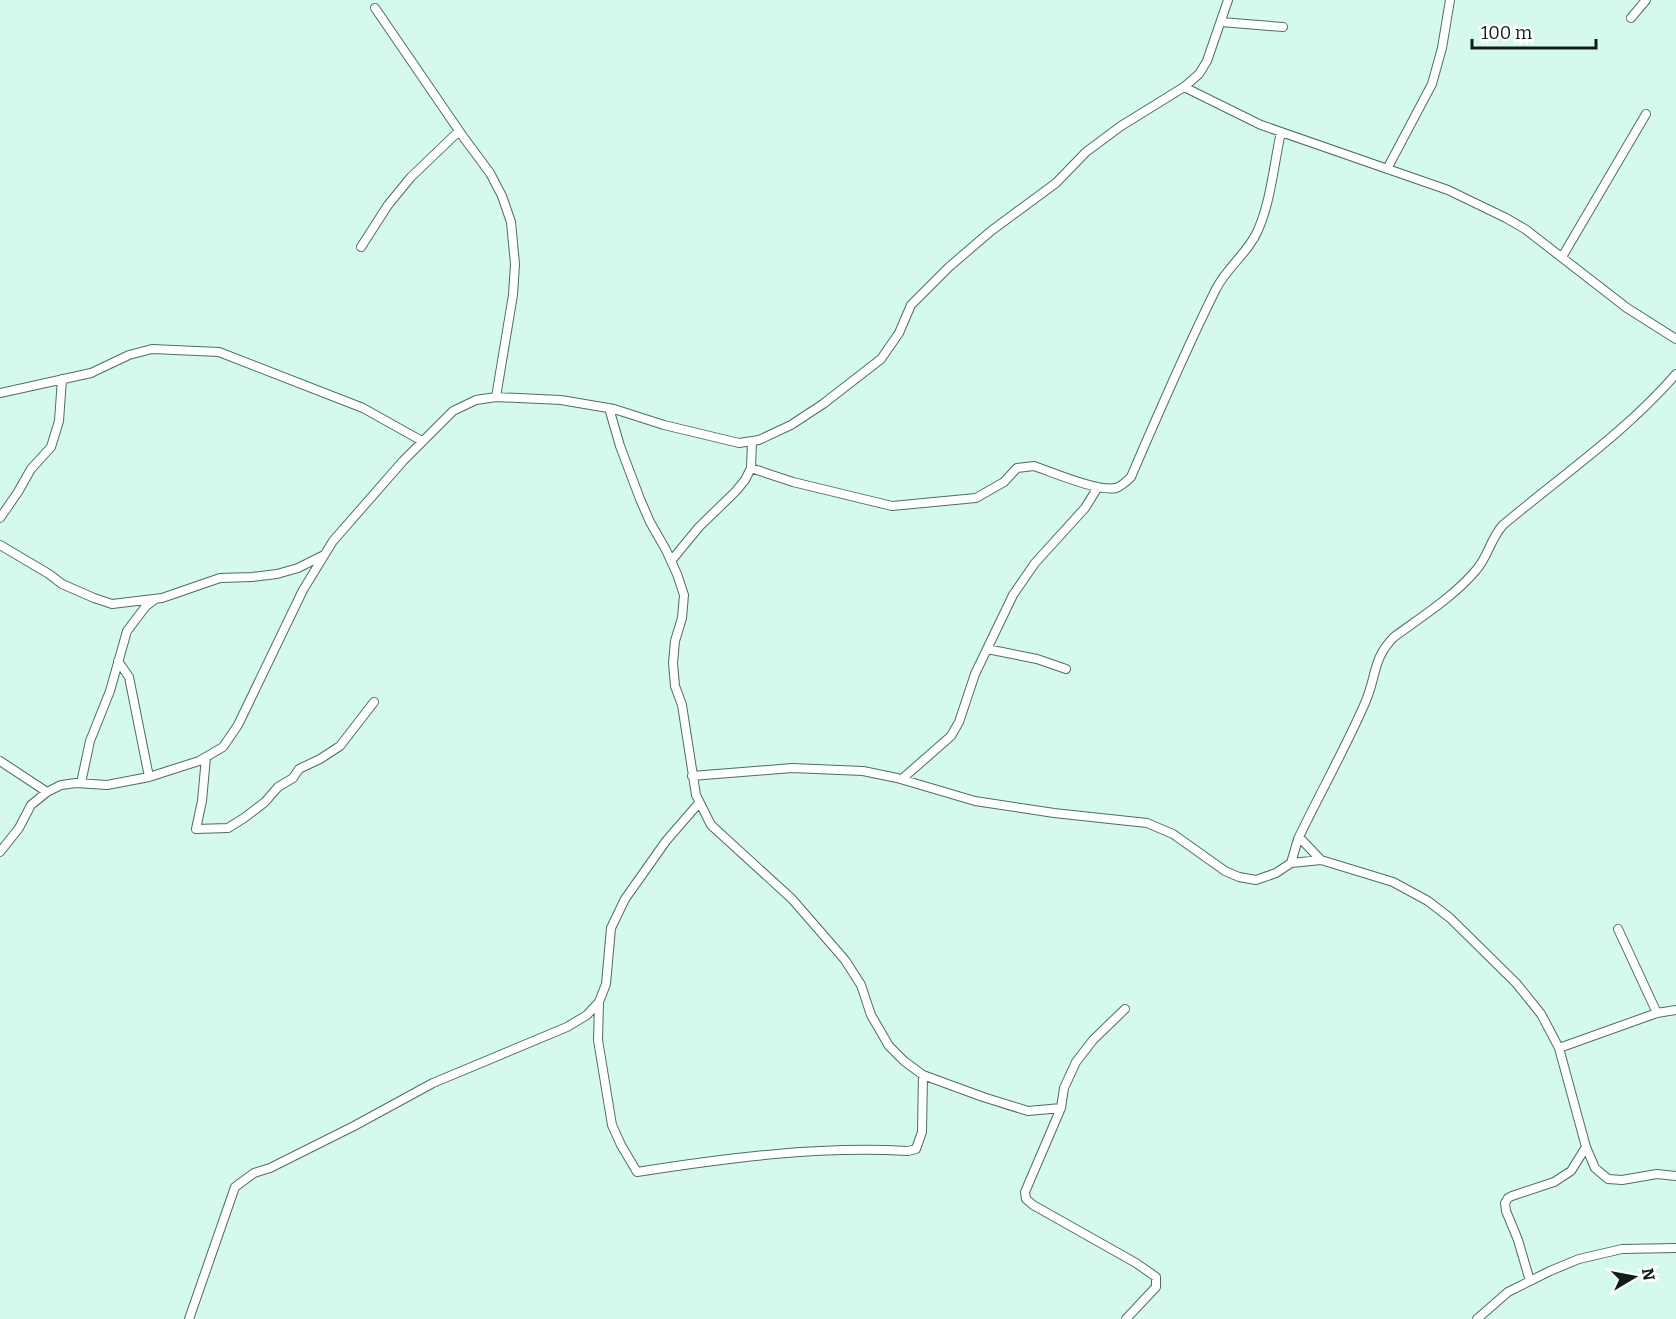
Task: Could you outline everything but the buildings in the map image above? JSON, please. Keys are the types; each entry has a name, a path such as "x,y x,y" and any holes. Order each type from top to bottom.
{"street":[{"path":"0,852 19,828 31,805 47,792 61,785 81,783 107,785 149,777 217,752 230,740 303,590 333,541 422,441 453,411 476,400 496,397 561,400 609,408 664,425 739,443 759,440 792,425 881,359 899,333 911,305 949,267 991,231 1056,183 1086,152 1121,126 1184,87 1199,74 1207,62 1228,0"},
{"path":"1387,169 1432,84 1442,48 1450,0"},
{"path":"1631,18 1646,0"},
{"path":"375,8 459,132 490,173 502,196 511,222 515,264 513,295 496,397"},
{"path":"1221,21 1283,27"},
{"path":"1184,87 1262,125 1448,190 1506,218 1526,229 1627,308 1676,339"},
{"path":"1562,257 1646,114"},
{"path":"361,247 388,204 411,177 459,132"},
{"path":"751,468 793,482 892,506 976,498 992,490 1017,468 1026,465 1098,487 1115,488 1124,484 1131,477 1171,383 1216,289 1227,270 1251,244 1258,231 1281,132"},
{"path":"0,393 91,374 129,355 152,349 219,352 363,408 422,441"},
{"path":"1291,863 1299,837 1367,699 1378,658 1384,647 1478,568 1496,533 1503,525 1636,414 1676,374"},
{"path":"0,518 31,469 51,447 59,421 62,379"},
{"path":"609,408 620,446 640,499 671,561 684,595 682,618 675,641 673,663 675,686 682,705 692,776 699,803 711,825 792,899 845,960 861,985 871,1015 889,1046 903,1062 923,1075 1028,1111 1061,1108"},
{"path":"671,561 699,527 736,491 751,468 752,441"},
{"path":"902,779 951,736 959,722 975,674 1013,595 1035,563 1085,508 1098,487"},
{"path":"0,545 62,584 112,604 155,599 220,578 277,574 298,568 324,555"},
{"path":"81,783 90,741 110,692 127,632 146,606 155,599"},
{"path":"987,649 1037,659 1066,669"},
{"path":"118,661 129,676 149,777"},
{"path":"206,757 202,801 196,829 228,828 265,802 278,787 293,778 300,769 340,746 374,702"},
{"path":"0,760 47,792"},
{"path":"692,776 792,768 863,771 902,779 975,801 1054,813 1147,823 1173,834 1225,871 1239,877 1256,880 1276,873 1291,863 1321,860 1393,882 1428,901 1450,918 1516,983 1541,1014 1559,1048 1586,1147 1595,1168 1608,1179 1622,1180 1657,1174 1676,1176"},
{"path":"699,803 666,841 625,899 611,928 606,984 599,1002 598,1040 612,1125 637,1172 721,1159 767,1155 916,1149 922,1132 923,1075"},
{"path":"1299,837 1321,860"},
{"path":"1618,929 1657,1013"},
{"path":"189,1319 235,1187 254,1173 354,1126 433,1083 567,1027 587,1015 599,1002"},
{"path":"1125,1009 1093,1040 1076,1062 1064,1088 1061,1108 1025,1192 1026,1199 1033,1205 1136,1263 1156,1277 1156,1287 1126,1319"},
{"path":"1559,1048 1657,1013 1676,1010"},
{"path":"1530,1281 1505,1203 1512,1196 1554,1182 1571,1171 1586,1147"},
{"path":"1477,1319 1508,1292 1579,1259 1605,1251 1622,1249 1676,1248"}]}
